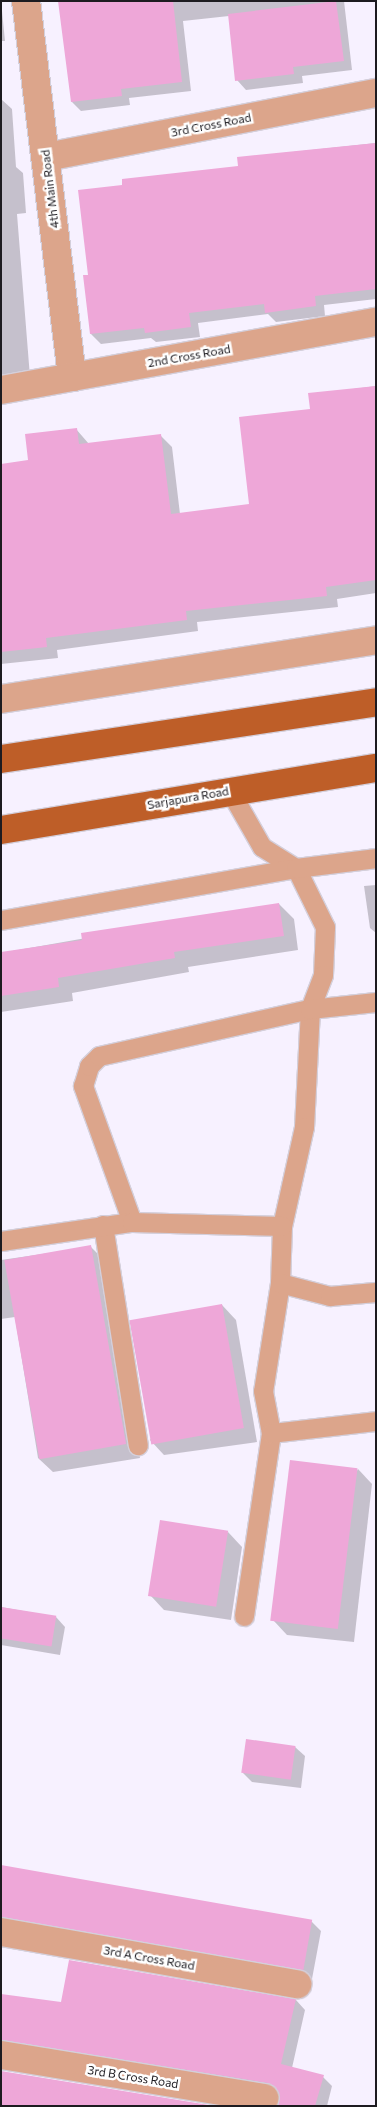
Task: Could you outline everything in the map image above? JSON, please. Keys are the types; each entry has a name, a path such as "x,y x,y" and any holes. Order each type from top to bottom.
{"main road":[{"path":"1,759 376,702"},
{"name":"Sarjapura Road","path":"1,830 376,768"}],"street":[{"name":"4th Main Road","path":"26,1 72,377"},
{"name":"3rd Cross Road","path":"46,157 376,93"},
{"name":"2nd Cross Road","path":"1,390 376,322"},
{"path":"1,699 376,640"},
{"name":"3rd A Cross Road","path":"1,1932 297,1984"},
{"name":"3rd B Cross Road","path":"1,2055 265,2098"}],"lane":[{"path":"230,791 262,847 296,868 325,927 323,975 310,1009 304,1127 282,1226 280,1283 263,1391 271,1432 244,1616"},
{"path":"1,920 296,868 376,858"},
{"path":"132,1222 83,1086 89,1066 99,1056 310,1009 376,1002"},
{"path":"1,1242 103,1224 132,1222 282,1226"},
{"path":"103,1224 138,1445"},
{"path":"280,1283 330,1296 376,1292"},
{"path":"271,1432 376,1421"}],"building":[{"path":"58,1 173,1 182,82 121,89 122,96 71,102"},
{"path":"336,1 344,61 293,67 294,74 235,81 228,14"},
{"path":"376,143 376,289 315,296 316,306 265,313 264,304 189,313 191,327 145,333 144,328 90,334 83,275 88,275 78,190 122,185 122,179 238,166 237,157"},
{"path":"376,386 376,580 326,587 327,596 186,611 187,620 46,638 47,647 1,652 1,464 28,460 25,434 77,428 79,444 161,434 171,514 249,504 239,417 310,409 308,393"},
{"path":"279,903 284,936 174,952 175,958 58,978 59,987 1,996 1,952 82,940 81,933"},
{"path":"91,1245 126,1444 39,1459 4,1260"},
{"path":"222,1304 244,1428 151,1444 129,1320"},
{"path":"290,1460 357,1468 338,1629 270,1621"},
{"path":"160,1520 228,1531 216,1607 148,1596"},
{"path":"1,1607 56,1616 51,1646 1,1638"},
{"path":"246,1739 296,1746 291,1780 241,1773"},
{"path":"1,1865 312,1920 303,1971 1,1918"},
{"path":"69,1960 296,1999 281,2064 324,2075 315,2106 278,2106 279,2092 268,2083 1,2040 1,1994 61,2002"},
{"path":"1,2071 215,2106 1,2106"}]}
